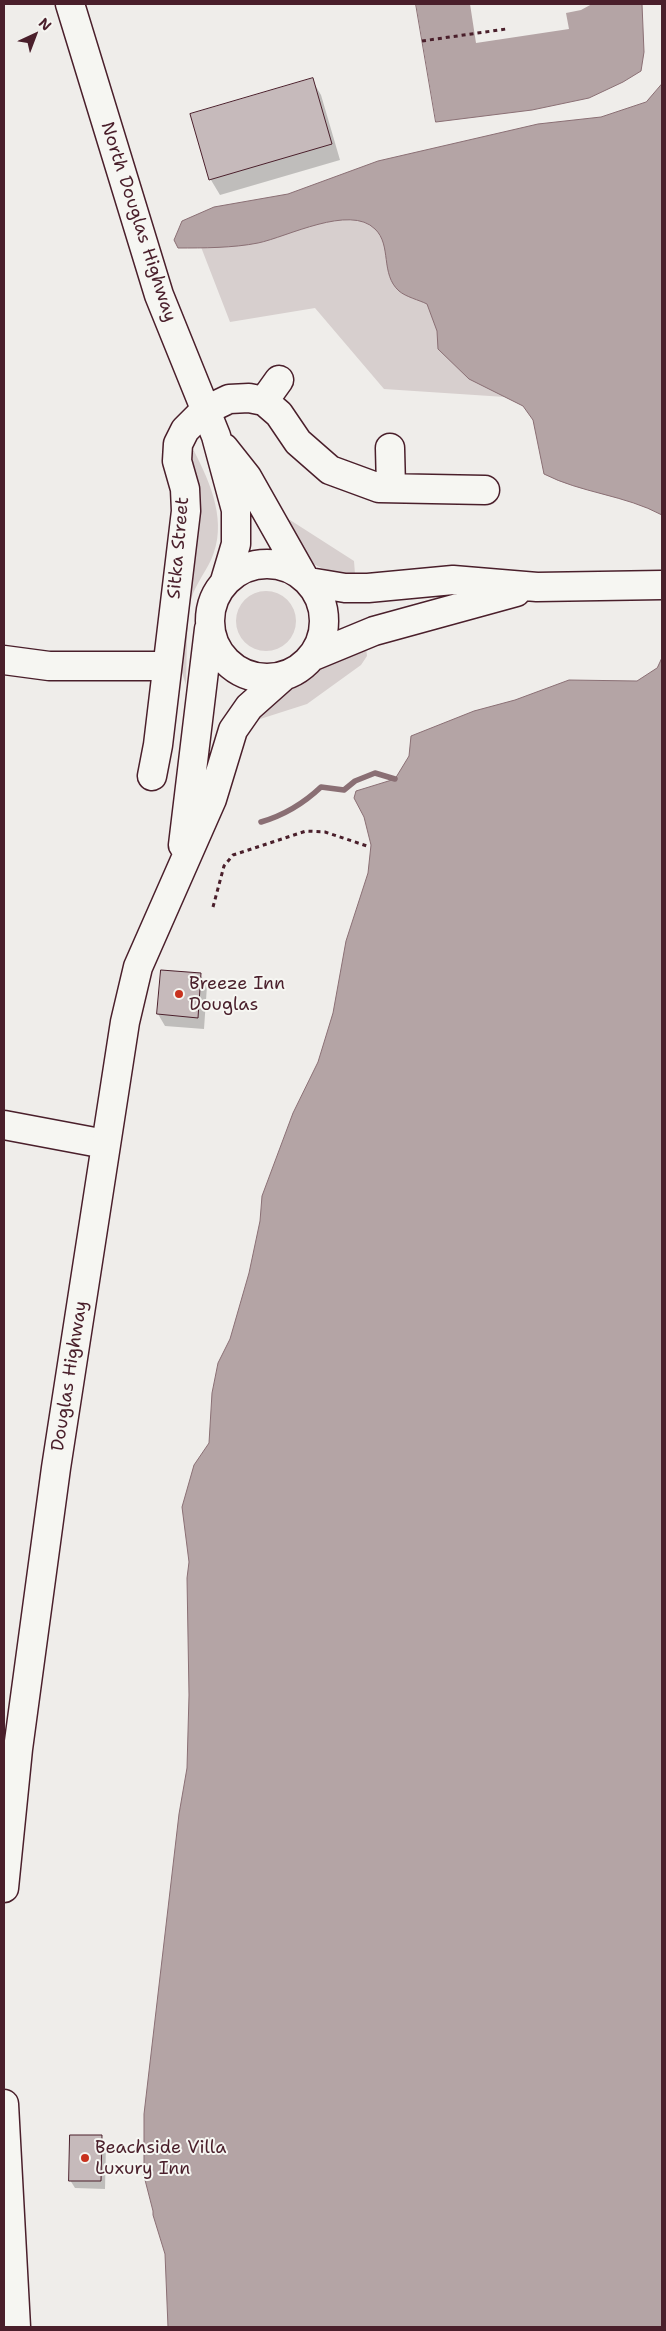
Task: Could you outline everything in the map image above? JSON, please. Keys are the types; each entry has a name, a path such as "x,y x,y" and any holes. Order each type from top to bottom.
{"main road":[{"name":"North Douglas Highway","path":"70,4 159,295 216,436"},
{"path":"204,410 229,399 248,398 272,390 278,414 298,442 330,470 379,488 485,490"},
{"name":"Sitka Street","path":"152,776 158,746 186,511 185,489 177,461 178,444 185,430 204,410"},
{"path":"210,625 214,642 222,657 235,668 251,676 268,678 285,675 300,668 311,657 320,643 324,627 323,610 318,595 306,579 247,477 216,436"},
{"path":"216,436 236,510 236,544 225,581"},
{"path":"390,448 390,488"},
{"path":"180,874 210,625 210,609 216,594 225,581 239,570 254,564 272,564 288,567 306,579 360,588 453,580 537,587 662,585"},
{"path":"311,657 374,631 537,587"},
{"path":"4,660 49,666 167,666"},
{"name":"Douglas Highway","path":"4,1888 31,1646 105,1144 125,1022 138,967 148,940 180,874 212,799 233,730 249,706 285,675"},
{"path":"4,1124 105,1144"},
{"path":"4,2104 16,2327"}],"path":[{"path":"422,41 506,29"},
{"path":"213,907 224,866 234,855 306,831 325,832 367,846"}],"shaded area":[{"path":"416,4 642,4 644,52 641,71 589,98 532,110 436,122"},
{"path":"662,84 662,515 648,508 573,486 544,474 533,420 523,406 469,379 438,349 437,331 427,304 402,293 393,284 380,236 375,229 364,222 350,220 318,224 270,240 238,246 178,248 174,240 182,221 214,207 288,194 378,161 538,124 601,117 646,102"},
{"path":"361,208 662,515 648,508 573,486 544,474 533,420 523,406 505,397 384,389 315,308 230,322 201,247 258,243"},
{"path":"187,448 194,451 211,490 218,518 218,532 211,560 191,599 188,624 186,685 177,657"},
{"path":"290,520 354,561 355,574 329,570 305,558 293,542 287,522"},
{"path":"266,591 282,596 287,600 291,605 296,621 291,637 287,642 282,646 266,651 250,646 245,642 241,637 236,621 241,605 245,600 250,596"},
{"path":"360,637 365,639 367,656 361,665 307,704 257,720 250,715 291,680"},
{"path":"662,658 662,2327 168,2327 165,2254 144,2176 144,2114 179,1814 187,1768 189,1695 187,1578 189,1562 182,1507 194,1465 209,1443 212,1393 218,1363 230,1339 249,1273 260,1221 262,1196 293,1113 318,1062 333,1013 346,941 368,873 371,845 364,817 354,798 356,791 395,779 409,756 411,736 474,711 515,700 569,680 637,681 657,668"}],"pier":[{"path":"470,4 592,4 581,10 566,13 569,29 476,43"}],"building":[{"path":"313,78 332,144 209,180 190,114"},
{"name":"Breeze Inn Douglas","path":"161,970 201,973 198,1018 157,1014"},
{"name":"Beachside Villa Luxury Inn","path":"70,2135 102,2135 101,2181 69,2181"}],"waterway":[{"path":"261,822 293,808 321,787 344,790 355,781 375,773 395,779"}],"place":[{"name":"Breeze Inn Douglas","path":"179,994"},
{"name":"Beachside Villa Luxury Inn","path":"85,2158"}]}
